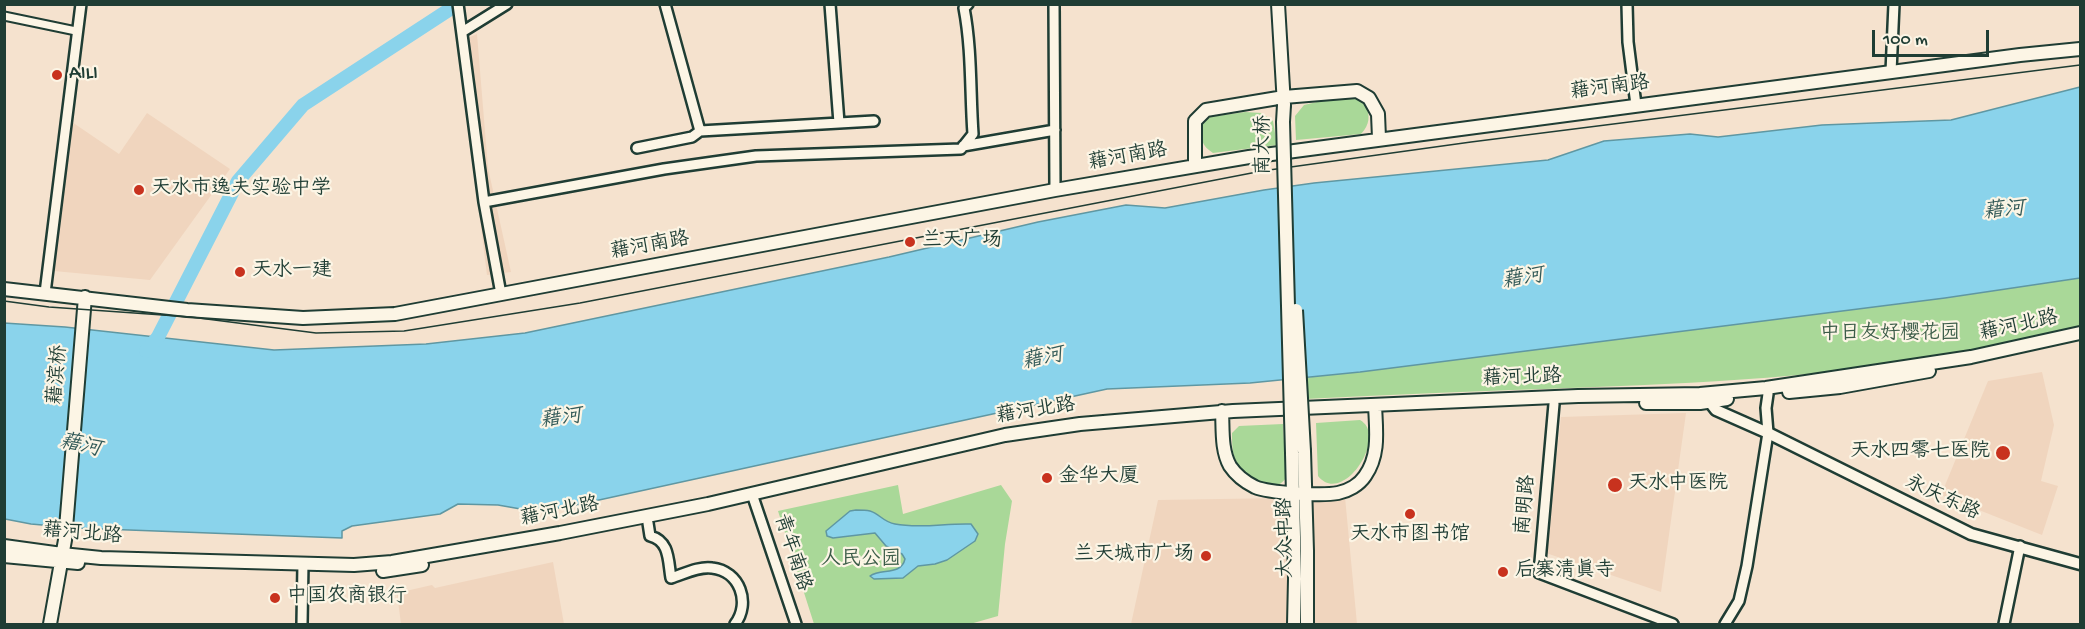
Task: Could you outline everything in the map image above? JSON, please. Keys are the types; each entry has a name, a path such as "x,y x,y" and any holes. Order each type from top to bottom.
{"main road":[{"name":"南大桥","path":"1278,4 1298,452"},
{"name":"藉河南路","path":"4,289 186,310 303,318 395,314 1055,190 1195,166 1379,138 2080,49"},
{"path":"1195,166 1195,121 1206,110 1357,91 1369,98 1378,114 1379,138"},
{"name":"藉滨桥","path":"50,624 65,540 85,297"},
{"name":"藉河北路","path":"1767,391 1971,357 2080,333"},
{"name":"藉河北路","path":"1375,408 1554,405 1840,387 1976,364 2080,342"},
{"name":"藉河北路","path":"4,556 303,566 392,562 754,497 1006,443 1081,431 1222,415 1578,396 1708,397"},
{"path":"1222,415 1224,450 1231,466 1242,479 1257,488 1337,493 1349,490 1363,479 1373,464 1376,447 1375,408"},
{"name":"大众中路","path":"1298,452 1307,624"},
{"name":"大众中路","path":"1294,624 1300,492"},
{"name":"藉河北路","path":"303,566 355,573 398,570 648,523 754,497"},
{"name":"藉河北路","path":"4,546 62,559"}],"street":[{"path":"45,293 81,4"},
{"path":"458,4 484,202 501,294"},
{"path":"462,28 507,4"},
{"path":"665,4 700,132"},
{"path":"830,4 839,123"},
{"path":"484,202 664,169 756,156 961,149 973,134 970,39 964,8 968,4"},
{"path":"1054,4 1055,190"},
{"path":"1627,4 1628,42 1636,105"},
{"path":"1891,72 1894,4"},
{"path":"4,16 76,31"},
{"path":"637,148 692,137 700,132 874,121"},
{"path":"963,146 1056,130"},
{"path":"1725,624 1739,601 1747,566 1768,433 1767,391"},
{"name":"永庆东路","path":"1708,397 1716,410 1768,433 1971,534 2080,564"},
{"name":"南明路","path":"1554,405 1539,573 1668,624"},
{"name":"青年南路","path":"754,497 796,624"},
{"path":"648,523 651,536 659,538 665,544 671,578 702,568 713,568 727,574 735,582 744,601 735,624"},
{"path":"2004,624 2020,546"},
{"path":"302,624 303,566"}],"shaded area":[{"path":"477,34 488,168 511,272 487,275 458,42"},
{"name":"天水市逸夫实验中学","path":"147,113 230,169 150,280 54,271 69,120 119,154"},
{"name":"天水四零七医院","path":"2042,372 2054,425 2041,481 2058,486 2042,535 1941,495 1988,381"},
{"name":"天水中医院","path":"1686,413 1661,592 1546,553 1561,417"},
{"path":"1345,497 1357,624 1131,624 1158,500"},
{"path":"553,562 564,624 401,624 397,593 432,585 435,588"}],"green space":[{"path":"1356,98 1366,105 1368,113 1368,124 1361,134 1296,140 1295,116 1304,105"},
{"path":"1245,112 1262,113 1273,121 1277,145 1213,153 1206,148 1201,138 1201,126 1210,117"},
{"name":"中日友好樱花园","path":"2080,278 2080,327 1987,348 1917,360 1741,380 1305,399 1304,378 1945,298"},
{"path":"1360,420 1368,428 1369,440 1366,453 1350,476 1339,483 1328,483 1318,476 1316,423"},
{"path":"1283,424 1286,478 1280,484 1266,486 1245,474 1236,461 1232,447 1232,433 1239,426"},
{"name":"人民公园","path":"898,485 903,514 1001,485 1012,501 998,616 970,624 814,624 778,511"}],"water":[{"name":"藉河","path":"2080,87 2080,278 1945,298 1360,372 1250,383 1107,389 567,507 532,511 498,505 458,504 440,514 352,526 342,531 342,538 76,528 5,519 4,323 65,327 274,350 426,344 525,333 1126,205 1165,208 1314,183 1548,160 1604,141 1690,134 1718,137 1822,125 1951,120"},
{"path":"850,511 870,511 891,523 905,525 971,524 978,534 975,541 947,560 918,566 903,578 874,579 870,576 895,570 903,564 905,559 902,554 886,546 875,533 833,538 827,536 826,531"}],"waterway":[{"path":"146,351 158,337 238,181 303,105 458,4"}],"tram line":[{"path":"4,301 49,307 191,317 316,333 404,331 580,303 1262,171 1471,142 2080,65"}],"place":[{"name":"AILI","path":"57,75"},
{"name":"天水市逸夫实验中学","path":"139,190"},
{"name":"兰天广场","path":"910,242"},
{"name":"天水一建","path":"240,272"},
{"name":"天水四零七医院","path":"2003,453"},
{"name":"金华大厦","path":"1047,478"},
{"name":"天水中医院","path":"1615,485"},
{"name":"天水市图书馆","path":"1410,514"},
{"name":"兰天城市广场","path":"1206,556"},
{"name":"后寨清真寺","path":"1503,572"},
{"name":"中国农商银行","path":"275,598"}]}
